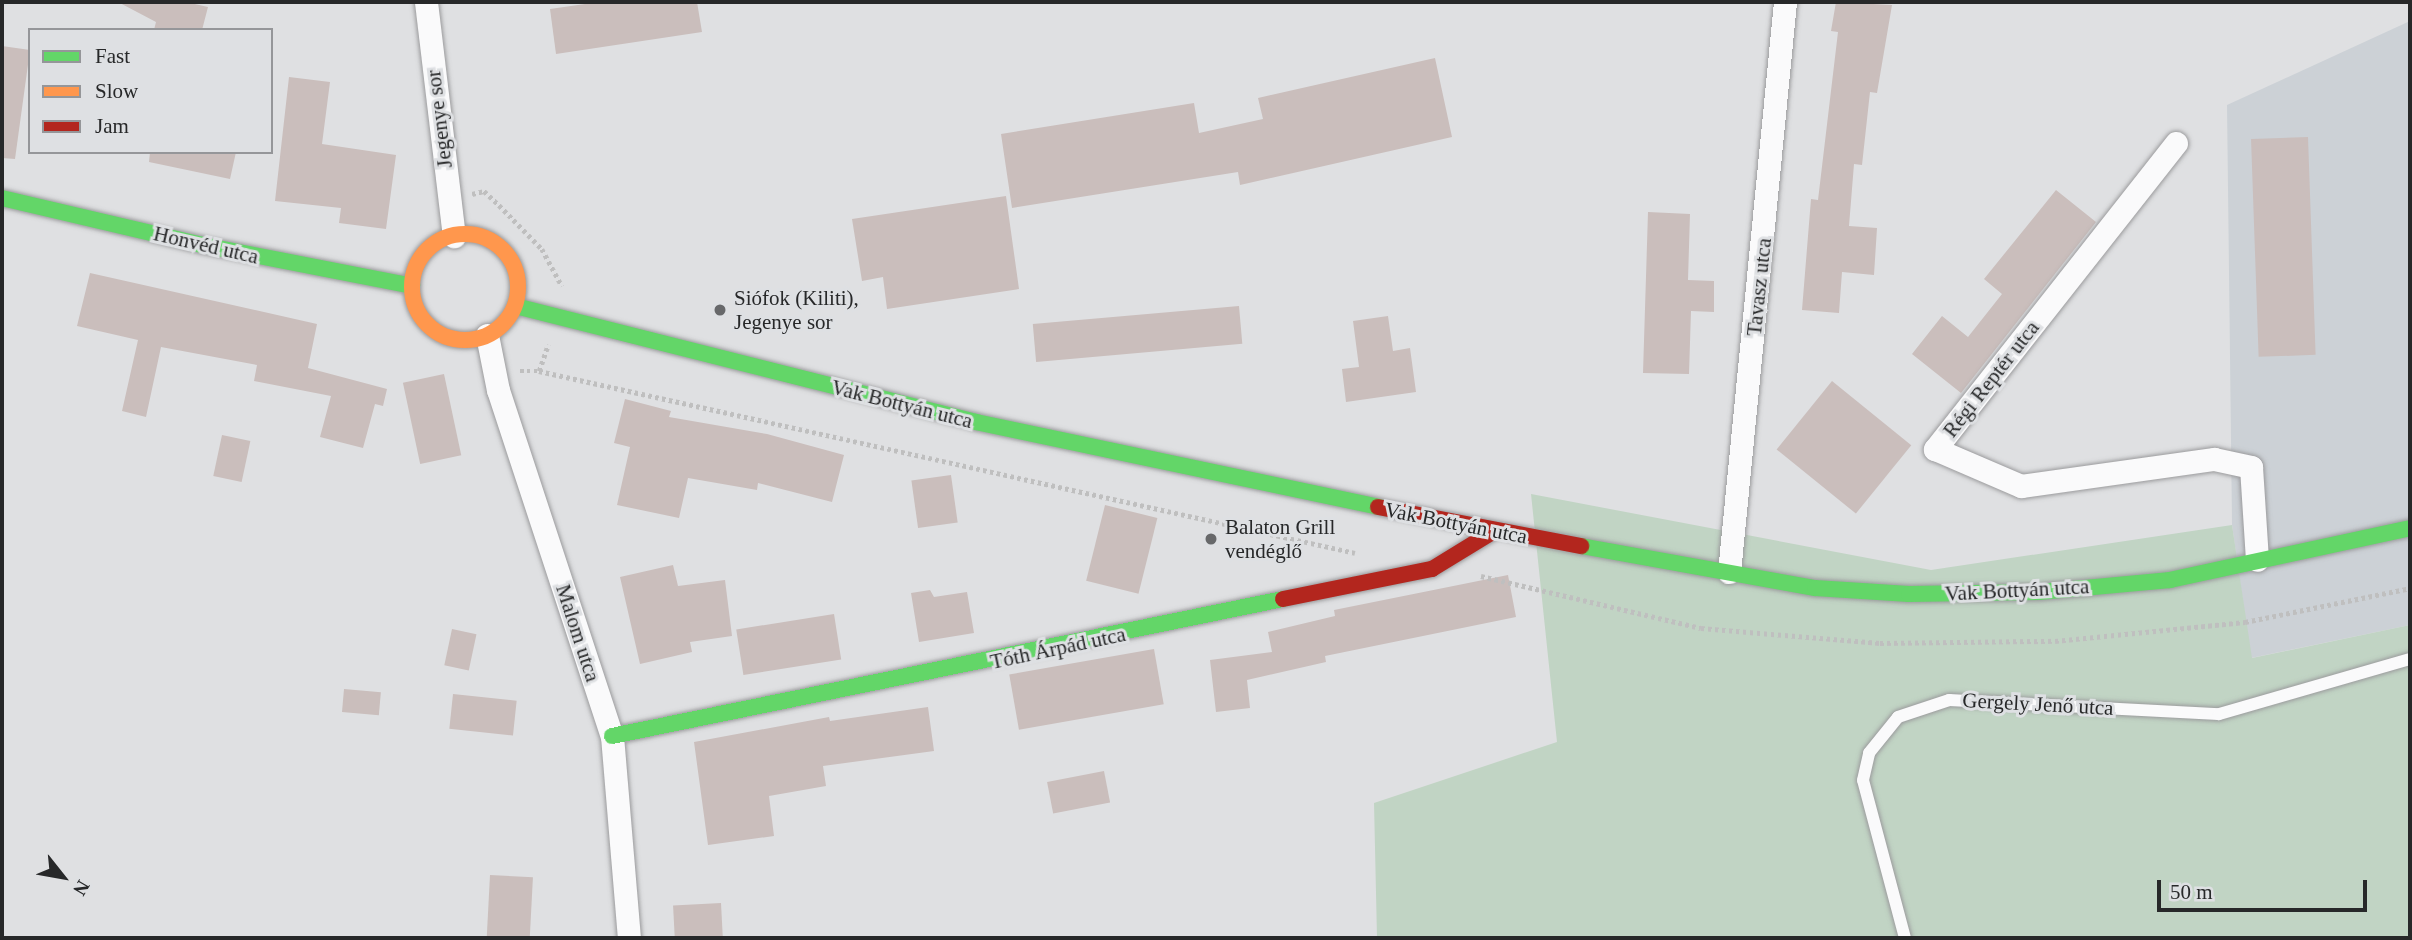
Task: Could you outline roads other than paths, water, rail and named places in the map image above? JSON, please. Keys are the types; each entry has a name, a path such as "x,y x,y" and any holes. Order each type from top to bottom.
{"main road":[{"name":"Honvéd utca","path":"2,198 216,248 412,286"},
{"path":"454,236 486,238 511,259 518,290 515,306 509,318 488,335 458,340 430,327 417,308 412,286 425,253 454,236"},
{"name":"Vak Bottyán utca","path":"515,306 557,320 976,422 1493,531 1829,589 1909,594 2039,592 2170,580 2410,528"},
{"name":"Tóth Árpád utca","path":"612,736 1432,569 1493,531"}],"street":[{"name":"Jegenye sor","path":"426,2 454,236"},
{"name":"Tavasz utca","path":"1729,572 1785,2"},
{"name":"Régi Reptér utca","path":"2176,143 1935,449 2021,486 2214,459 2251,467 2258,560"},
{"name":"Malom utca","path":"488,335 498,390 612,736 629,938"}],"lane":[{"name":"Gergely Jenő utca","path":"1905,938 1863,780 1870,753 1898,717 1949,700 2219,714 2410,659"}],"place":[{"name":"Siófok (Kiliti), Jegenye sor","path":"720,310"},
{"name":"Balaton Grill vendéglő","path":"1211,539"}]}
